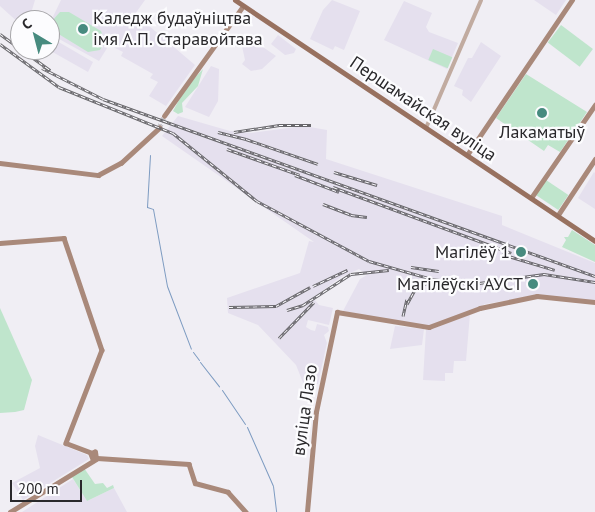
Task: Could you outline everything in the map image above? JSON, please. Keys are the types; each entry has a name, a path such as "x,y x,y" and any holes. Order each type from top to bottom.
{"main road":[{"name":"Першамайская вуліца","path":"235,0 595,241"},
{"path":"467,155 572,0"},
{"path":"165,114 244,6"},
{"path":"531,198 595,105"},
{"path":"0,162 98,175 121,163 159,128"},
{"path":"558,215 595,159"},
{"path":"0,243 64,238 91,315 102,354 66,443 92,453 95,458"},
{"name":"вуліца Лазо","path":"307,512 316,412 337,312 429,326 480,308 531,297 595,302"},
{"path":"10,512 95,458 189,464 195,483 228,492 246,512"}],"street":[{"path":"426,128 481,0"}],"shaded area":[{"path":"0,0 35,0 32,10 10,10 10,15 0,6"},
{"path":"61,0 145,0 135,14 195,65 166,106 149,96 158,82 150,78 153,74 121,56 123,52 109,45 99,61 60,40 60,10 56,10"},
{"path":"332,0 360,11 344,50 335,46 333,50 310,39 323,10"},
{"path":"534,0 566,0 556,15"},
{"path":"404,1 432,13 426,27 429,32 458,43 447,69 384,40"},
{"path":"278,35 296,49 294,53 285,55 271,44"},
{"path":"248,37 276,56 262,69 251,71 242,64 245,60 242,46"},
{"path":"481,42 501,56 471,102 462,95 463,90 454,86 468,58 472,58"},
{"path":"60,43 93,62 88,72 60,56"},
{"path":"211,66 219,69 218,101 209,117 185,107"},
{"path":"178,116 230,131 251,133 304,126 327,130 326,159 502,216 502,225 595,263 595,303 536,296 485,304 454,321 470,314 466,361 454,361 453,373 445,373 445,381 423,380 426,329 446,324 428,328 343,311 360,279 367,275 359,269 341,277 313,298 319,305 333,308 329,325 308,320 306,327 311,330 315,331 317,324 328,327 329,331 324,335 327,343 318,384 304,385 296,365 258,325 228,313 227,298 300,273 309,241 314,242 162,136"},
{"path":"595,173 595,209 578,198"},
{"path":"395,326 424,329 422,345 390,349"},
{"path":"38,435 87,455 89,459 23,500 12,483 40,468 35,446"},
{"path":"73,479 87,501 114,488 127,512 22,512"}],"green space":[{"path":"60,12 69,12 101,31 105,42 100,50 88,52 60,35"},
{"path":"561,25 593,49 580,67 548,43"},
{"path":"433,49 452,57 448,68 428,60"},
{"path":"203,69 198,86 182,103 183,112 178,114 173,111 186,87"},
{"name":"Лакаматыў","path":"526,74 587,112 560,152 548,145 544,151 496,118"},
{"path":"546,180 568,195 558,210 536,195"},
{"path":"572,230 595,245 595,262 562,247 566,240 564,237 568,237"},
{"path":"0,308 32,380 24,410 15,412 0,413"},
{"path":"84,468 95,484 103,483 107,488 113,485 114,488 87,501 72,477"}],"waterway":[{"path":"150,155 147,207 153,209 167,286 191,349"},
{"path":"193,352 199,360"},
{"path":"200,362 219,386"},
{"path":"222,390 245,424"},
{"path":"247,427 273,486 276,512"}],"tunnel":[{"path":"159,128 164,116"}],"railway":[{"path":"0,34 50,70"},
{"path":"0,44 59,87 173,133 257,201 369,261 432,279 472,284 544,274 595,282"},
{"path":"42,68 103,99 595,276"},
{"path":"234,132 279,125 311,125"},
{"path":"218,132 246,139 318,164"},
{"path":"227,149 300,175"},
{"path":"334,172 377,185"},
{"path":"295,175 339,192"},
{"path":"333,187 511,253"},
{"path":"323,204 351,215 367,217"},
{"path":"502,254 555,270"},
{"path":"411,267 439,271"},
{"path":"313,286 347,270"},
{"path":"287,310 303,305 351,274 389,270"},
{"path":"407,304 416,288 434,280"},
{"path":"229,307 276,306 310,287"},
{"path":"403,316 407,299"},
{"path":"279,338 314,302"}],"place":[{"name":"Каледж будаўніцтва імя А.П. Старавойтава","path":"83,29"},
{"name":"Лакаматыў","path":"542,113"},
{"name":"Магілёў 1","path":"521,252"},
{"name":"Магілёўскі АУСТ","path":"533,284"}]}
